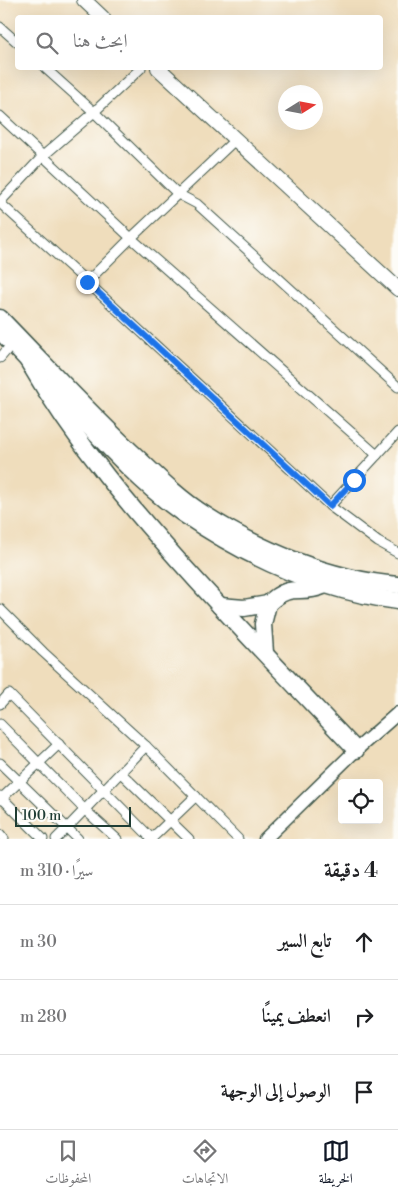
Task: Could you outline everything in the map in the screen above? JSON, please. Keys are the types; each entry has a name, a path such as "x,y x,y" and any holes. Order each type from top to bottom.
{"highway":[{"path":"0,318 122,443 165,483 204,514 284,556 337,574 398,585"},
{"path":"0,331 98,435 135,472 181,512 231,543 305,578 347,592 398,601"},
{"path":"28,361 47,394 130,507 220,606 356,750"},
{"path":"220,606 244,608 268,604 289,590 315,589 325,585"},
{"path":"265,654 262,634 268,604"}],"main road":[{"path":"84,0 100,15"},
{"path":"160,70 398,289"}],"street":[{"path":"0,27 15,40"},
{"path":"47,70 94,112 178,194 197,204 398,387"},
{"path":"139,70 43,156 0,202 330,506 378,542 398,553"},
{"path":"0,116 131,238 377,455"},
{"path":"87,282 236,139"},
{"path":"0,358 12,344"},
{"path":"330,506 398,432"},
{"path":"0,609 43,652 146,746 238,839"},
{"path":"0,704 9,694 151,839 196,796"},
{"path":"265,839 356,750 398,713"},
{"path":"0,724 85,810 117,839"},
{"path":"43,839 1,798 59,744"},
{"path":"56,839 146,746"},
{"path":"0,763 18,783 78,839"},
{"path":"121,773 189,839"},
{"path":"0,834 4,839"}],"route":[{"path":"87,282 330,506 354,480"}]}
